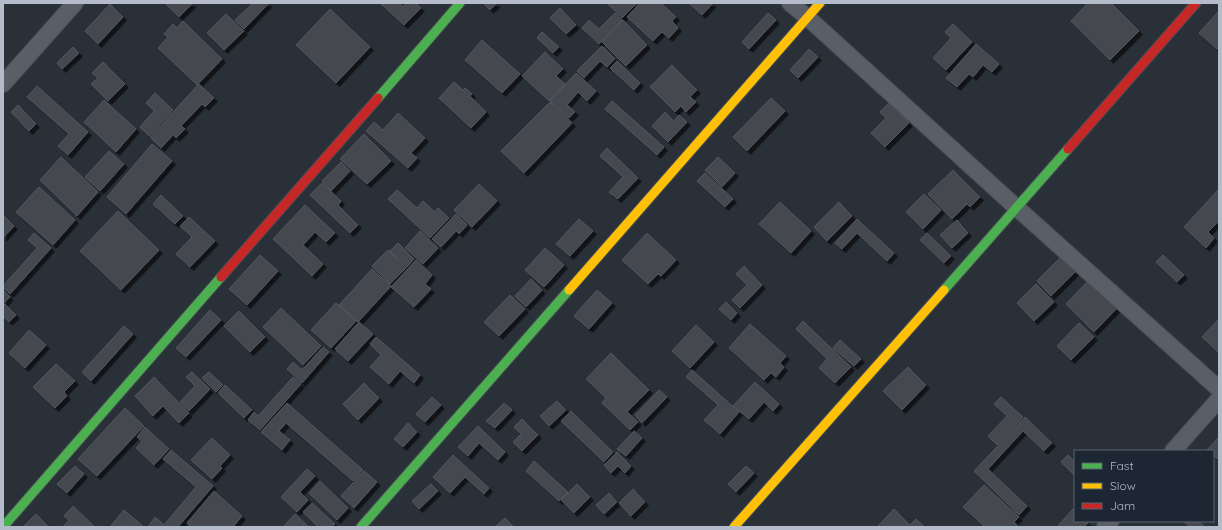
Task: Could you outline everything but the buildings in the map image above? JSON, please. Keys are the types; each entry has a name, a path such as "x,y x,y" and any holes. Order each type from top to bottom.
{"street":[{"path":"3,84 75,3"},
{"path":"3,527 460,3"},
{"path":"790,3 808,17 1017,208 1219,389"},
{"path":"361,527 820,3"},
{"path":"734,527 1017,208 1196,3"},
{"path":"1174,450 1219,399"}],"traffic: fast":[{"path":"378,98 460,3"},
{"path":"944,290 1068,149"},
{"path":"3,527 221,277"},
{"path":"361,527 569,290"}],"traffic: slow":[{"path":"569,290 820,3"},
{"path":"734,527 944,290"}],"traffic: jam":[{"path":"1068,149 1196,3"},
{"path":"221,277 378,98"}]}
